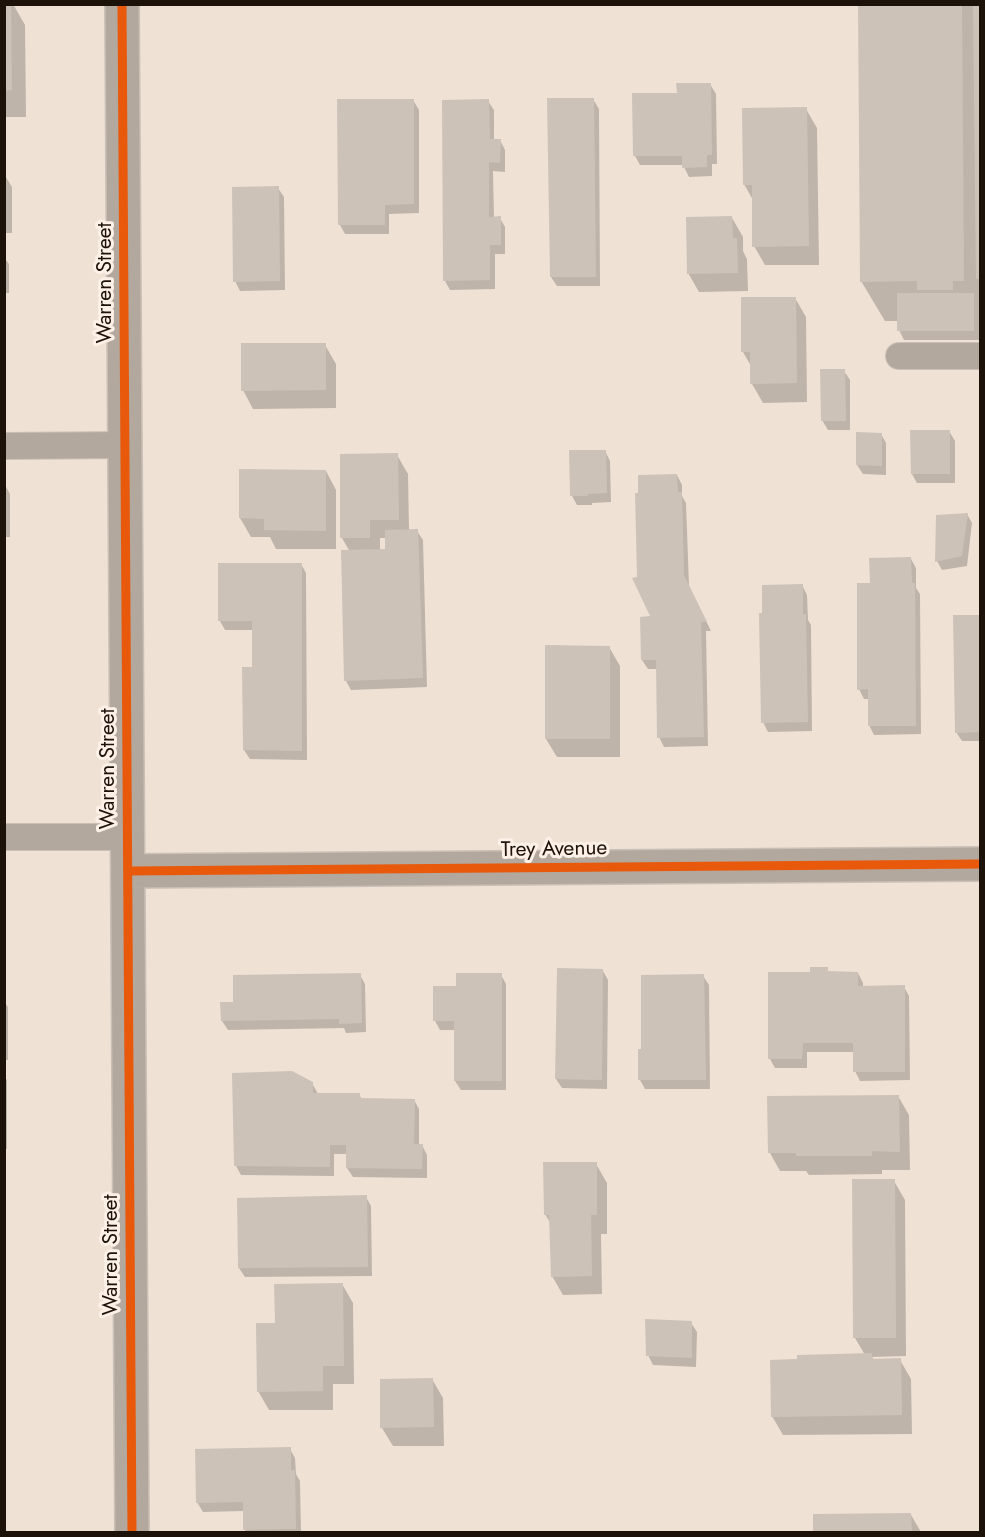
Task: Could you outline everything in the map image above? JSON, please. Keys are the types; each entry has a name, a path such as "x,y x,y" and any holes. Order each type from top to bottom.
{"street":[{"name":"Warren Street","path":"122,4 132,1533"},
{"name":"Trey Avenue","path":"128,872 981,864"}],"lane":[{"path":"899,356 981,356"},
{"path":"4,446 126,445"},
{"path":"4,837 127,837"}],"building":[{"path":"4,4 11,4 12,90 4,91"},
{"path":"858,4 962,4 964,281 953,281 953,290 917,290 917,281 860,282"},
{"path":"973,4 980,4 980,279 976,279"},
{"path":"676,83 711,83 712,155 707,155 707,167 682,168 682,156 633,156 632,93 677,93"},
{"path":"547,98 594,98 596,277 550,277"},
{"path":"337,99 414,99 414,204 385,205 385,225 338,225"},
{"path":"489,99 490,139 501,139 500,163 489,162 489,217 501,216 501,245 490,245 490,280 443,281 442,100"},
{"path":"807,107 809,246 752,247 752,185 743,185 742,108"},
{"path":"279,186 280,281 233,282 232,187"},
{"path":"732,216 733,238 737,238 738,273 687,274 686,217"},
{"path":"897,293 974,293 974,331 897,331"},
{"path":"741,297 796,297 797,383 750,384 750,352 741,352"},
{"path":"241,343 326,343 326,390 241,391"},
{"path":"820,369 845,369 846,421 821,421"},
{"path":"910,430 950,430 950,474 911,474"},
{"path":"856,432 882,433 882,466 856,465"},
{"path":"569,450 606,450 607,493 570,496"},
{"path":"398,453 399,520 370,520 370,538 340,538 340,454"},
{"path":"239,469 326,470 326,531 264,530 264,519 239,518"},
{"path":"677,474 678,492 682,492 684,575 707,622 701,622 704,737 657,738 656,660 641,660 640,617 650,616 632,578 637,577 635,493 638,493 638,475"},
{"path":"968,513 962,556 935,562 936,515"},
{"path":"418,529 423,678 344,681 341,550 385,549 385,530"},
{"path":"911,557 912,583 915,583 916,726 868,726 868,689 857,690 857,583 870,583 869,558"},
{"path":"218,563 302,563 302,751 243,750 242,667 252,667 252,621 218,621"},
{"path":"803,584 803,614 806,614 808,722 761,723 759,613 762,613 762,585"},
{"path":"953,615 980,615 980,732 955,733"},
{"path":"545,645 610,646 610,739 545,739"},
{"path":"810,967 828,967 828,971 858,972 858,986 905,985 905,1072 853,1072 853,1043 803,1043 802,1059 768,1059 768,972 810,972"},
{"path":"557,968 603,969 602,1080 555,1079"},
{"path":"361,973 362,1023 339,1024 339,1019 221,1021 220,1002 233,1002 233,975"},
{"path":"456,973 502,973 502,1081 454,1081 454,1021 433,1021 433,986 456,986"},
{"path":"704,974 706,1080 638,1080 638,1049 641,1049 641,975"},
{"path":"292,1071 313,1082 313,1093 360,1093 360,1098 415,1099 414,1144 423,1144 422,1169 346,1168 346,1145 330,1145 330,1167 234,1166 232,1073"},
{"path":"899,1095 900,1152 872,1151 872,1156 796,1156 796,1153 768,1153 767,1096"},
{"path":"543,1162 597,1162 597,1215 591,1215 592,1276 551,1277 549,1215 544,1215"},
{"path":"852,1179 895,1179 896,1338 853,1338"},
{"path":"367,1195 368,1267 238,1268 237,1198"},
{"path":"343,1283 344,1366 323,1366 323,1391 257,1392 256,1323 275,1323 274,1284"},
{"path":"645,1319 692,1321 692,1358 646,1356"},
{"path":"872,1353 872,1359 901,1358 902,1415 771,1417 770,1360 797,1359 797,1355"},
{"path":"433,1378 434,1427 380,1428 380,1379"},
{"path":"291,1447 291,1470 295,1470 296,1529 243,1530 243,1502 196,1503 195,1449"},
{"path":"911,1513 912,1532 813,1532 813,1514"}],"cycle path":[{"path":"122,4 132,1532"},
{"path":"128,871 980,864"}]}
